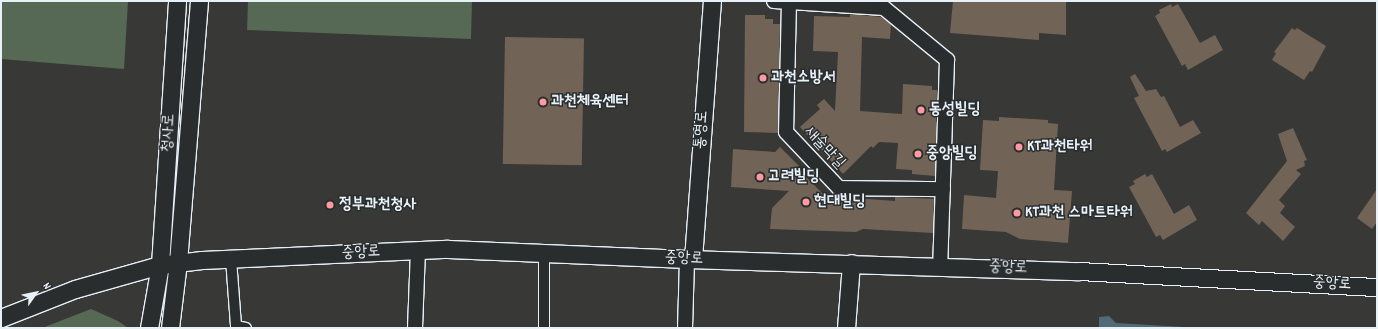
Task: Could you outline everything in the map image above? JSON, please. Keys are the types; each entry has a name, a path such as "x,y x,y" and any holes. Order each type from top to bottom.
{"street":[{"name":"청사로","path":"149,328 160,265 178,1"},
{"name":"청사로","path":"170,328 178,262 199,1"},
{"name":"통영로","path":"690,259 712,1"},
{"path":"774,1 884,8 947,60 940,266"},
{"name":"새술막길","path":"789,2 786,132 839,188 943,189"},
{"name":"중앙로","path":"1,318 75,289 160,265 178,262 448,249 690,259 1079,271 1377,286"},
{"path":"415,328 418,250"},
{"path":"544,253 544,328"},
{"path":"231,259 236,326 246,328"},
{"path":"685,328 690,259"},
{"path":"846,328 851,263"}],"green space":[{"path":"1,1 128,1 124,69 1,59"},
{"path":"248,1 472,1 471,39 247,30"},
{"path":"91,309 118,321 128,328 42,328"}],"water":[{"path":"1109,316 1116,323 1201,328 1099,328 1099,317"}],"building":[{"path":"953,1 1066,1 1066,35 1039,33 1039,40 950,33"},
{"path":"1171,4 1172,7 1178,4 1200,43 1215,35 1223,50 1188,70 1185,64 1182,66 1155,16 1160,13 1159,10"},
{"path":"850,14 881,17 891,24 890,39 862,37 860,111 902,114 903,84 932,86 932,90 937,90 935,176 912,174 912,170 896,169 898,143 879,142 873,148 871,146 843,174 800,127 820,109 817,105 824,99 835,111 838,52 813,51 814,16 850,17"},
{"name":"과천소방서","path":"745,15 765,15 765,19 773,19 773,24 780,24 778,133 744,132"},
{"path":"1292,28 1295,30 1297,28 1326,46 1312,72 1310,71 1304,80 1272,60 1276,53 1274,52"},
{"name":"과천체육센터","path":"505,37 584,38 582,165 503,164"},
{"path":"1135,74 1146,91 1156,89 1161,97 1164,96 1180,127 1193,120 1201,133 1167,152 1165,149 1162,151 1134,98 1139,96 1130,77"},
{"path":"999,117 1048,120 1048,123 1058,124 1054,190 1072,191 1068,243 1020,239 1006,232 962,229 964,195 996,198 998,171 980,170 983,120 999,121"},
{"path":"1293,128 1307,160 1304,161 1305,166 1296,170 1301,174 1279,200 1285,206 1280,213 1295,227 1283,241 1262,221 1259,225 1246,213 1287,161 1278,134"},
{"path":"780,147 799,166 797,168 825,196 895,201 895,197 934,199 933,233 863,229 856,232 770,229 772,208 789,191 731,187 733,149 775,152"},
{"path":"1145,174 1147,177 1152,174 1174,214 1189,205 1197,220 1163,240 1160,235 1156,237 1129,187 1135,184 1133,181"},
{"path":"1377,189 1377,222 1372,229 1357,218"}],"place":[{"name":"과천소방서","path":"763,78"},
{"name":"과천체육센터","path":"543,102"},
{"name":"동성빌딩","path":"921,110"},
{"name":"KT과천타워","path":"1019,147"},
{"name":"중앙빌딩","path":"918,154"},
{"name":"고려빌딩","path":"760,177"},
{"name":"현대빌딩","path":"806,202"},
{"name":"정부과천청사","path":"330,205"},
{"name":"KT과천 스마트타워","path":"1017,213"}]}
